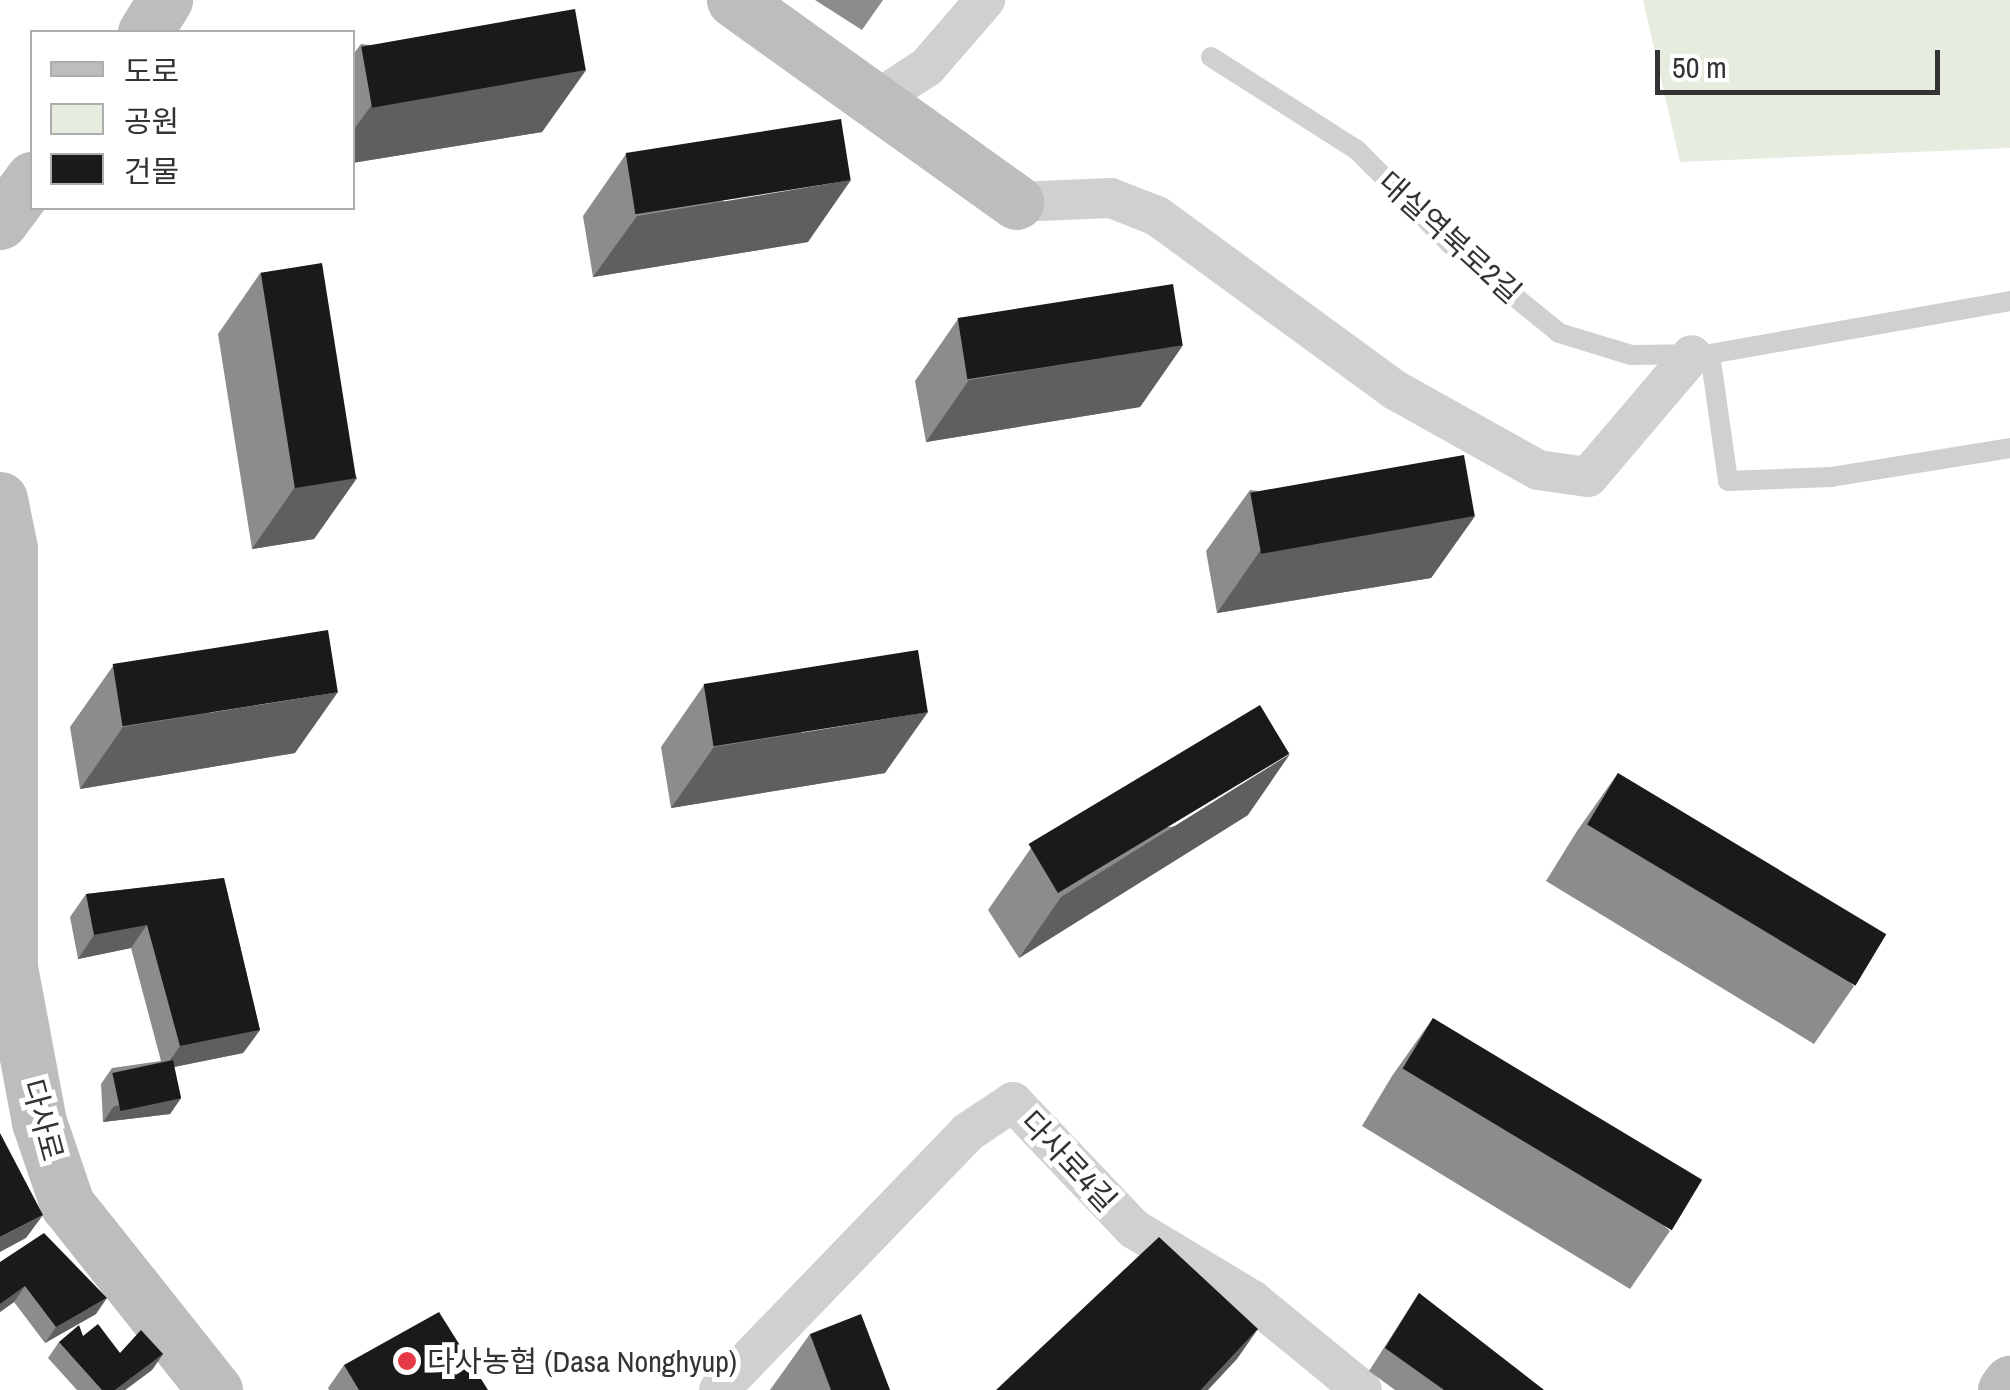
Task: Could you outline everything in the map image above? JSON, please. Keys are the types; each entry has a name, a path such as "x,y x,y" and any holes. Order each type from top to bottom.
{"street":[{"path":"146,30 166,0"},
{"path":"734,0 1016,202 1110,198 1157,216 1395,390 1538,470 1588,477 1701,355"},
{"path":"875,101 927,67 985,0"},
{"path":"0,222 30,182"},
{"name":"다사로","path":"0,499 10,548 10,967 39,1122 68,1204 215,1390"},
{"name":"다사로4길","path":"719,1390 968,1132 1013,1102 1134,1229 1252,1300 1362,1390"},
{"path":"2005,1390 2010,1382"}],"lane":[{"name":"대실역북로2길","path":"1211,56 1356,150 1450,244 1559,333 1631,355 1701,355 2010,301"},
{"path":"1701,355 1728,481 1831,477 2010,448"}],"green space":[{"path":"1643,0 2010,0 2010,148 1680,162"}],"building":[{"path":"575,9 586,70 372,108 361,47"},
{"path":"841,119 851,180 635,214 626,153"},
{"path":"322,263 356,478 295,488 261,273"},
{"path":"1173,284 1183,345 967,379 958,318"},
{"path":"1464,455 1475,516 1261,554 1250,493"},
{"path":"328,630 338,692 123,726 113,664"},
{"path":"918,650 928,712 714,746 704,684"},
{"path":"1260,705 1289,754 1058,893 1029,844"},
{"path":"1618,773 1886,934 1855,986 1587,824"},
{"path":"224,878 260,1030 180,1046 147,925 94,935 86,894"},
{"path":"1433,1018 1702,1180 1672,1230 1403,1069"},
{"path":"173,1060 181,1098 120,1111 112,1073"},
{"path":"0,1133 43,1215 0,1237"},
{"path":"44,1233 107,1298 56,1327 25,1286 0,1304 0,1262"},
{"path":"1159,1237 1258,1329 1201,1390 996,1390"},
{"path":"1419,1293 1544,1390 1444,1390 1385,1348"},
{"path":"439,1312 488,1390 359,1390 344,1365"},
{"path":"861,1314 890,1390 831,1390 810,1334"},
{"path":"98,1324 120,1353 141,1330 163,1354 115,1390 102,1390 59,1342 79,1325 83,1336"}],"place":[{"name":"다사농협 (Dasa Nonghyup)","path":"407,1361"}]}
